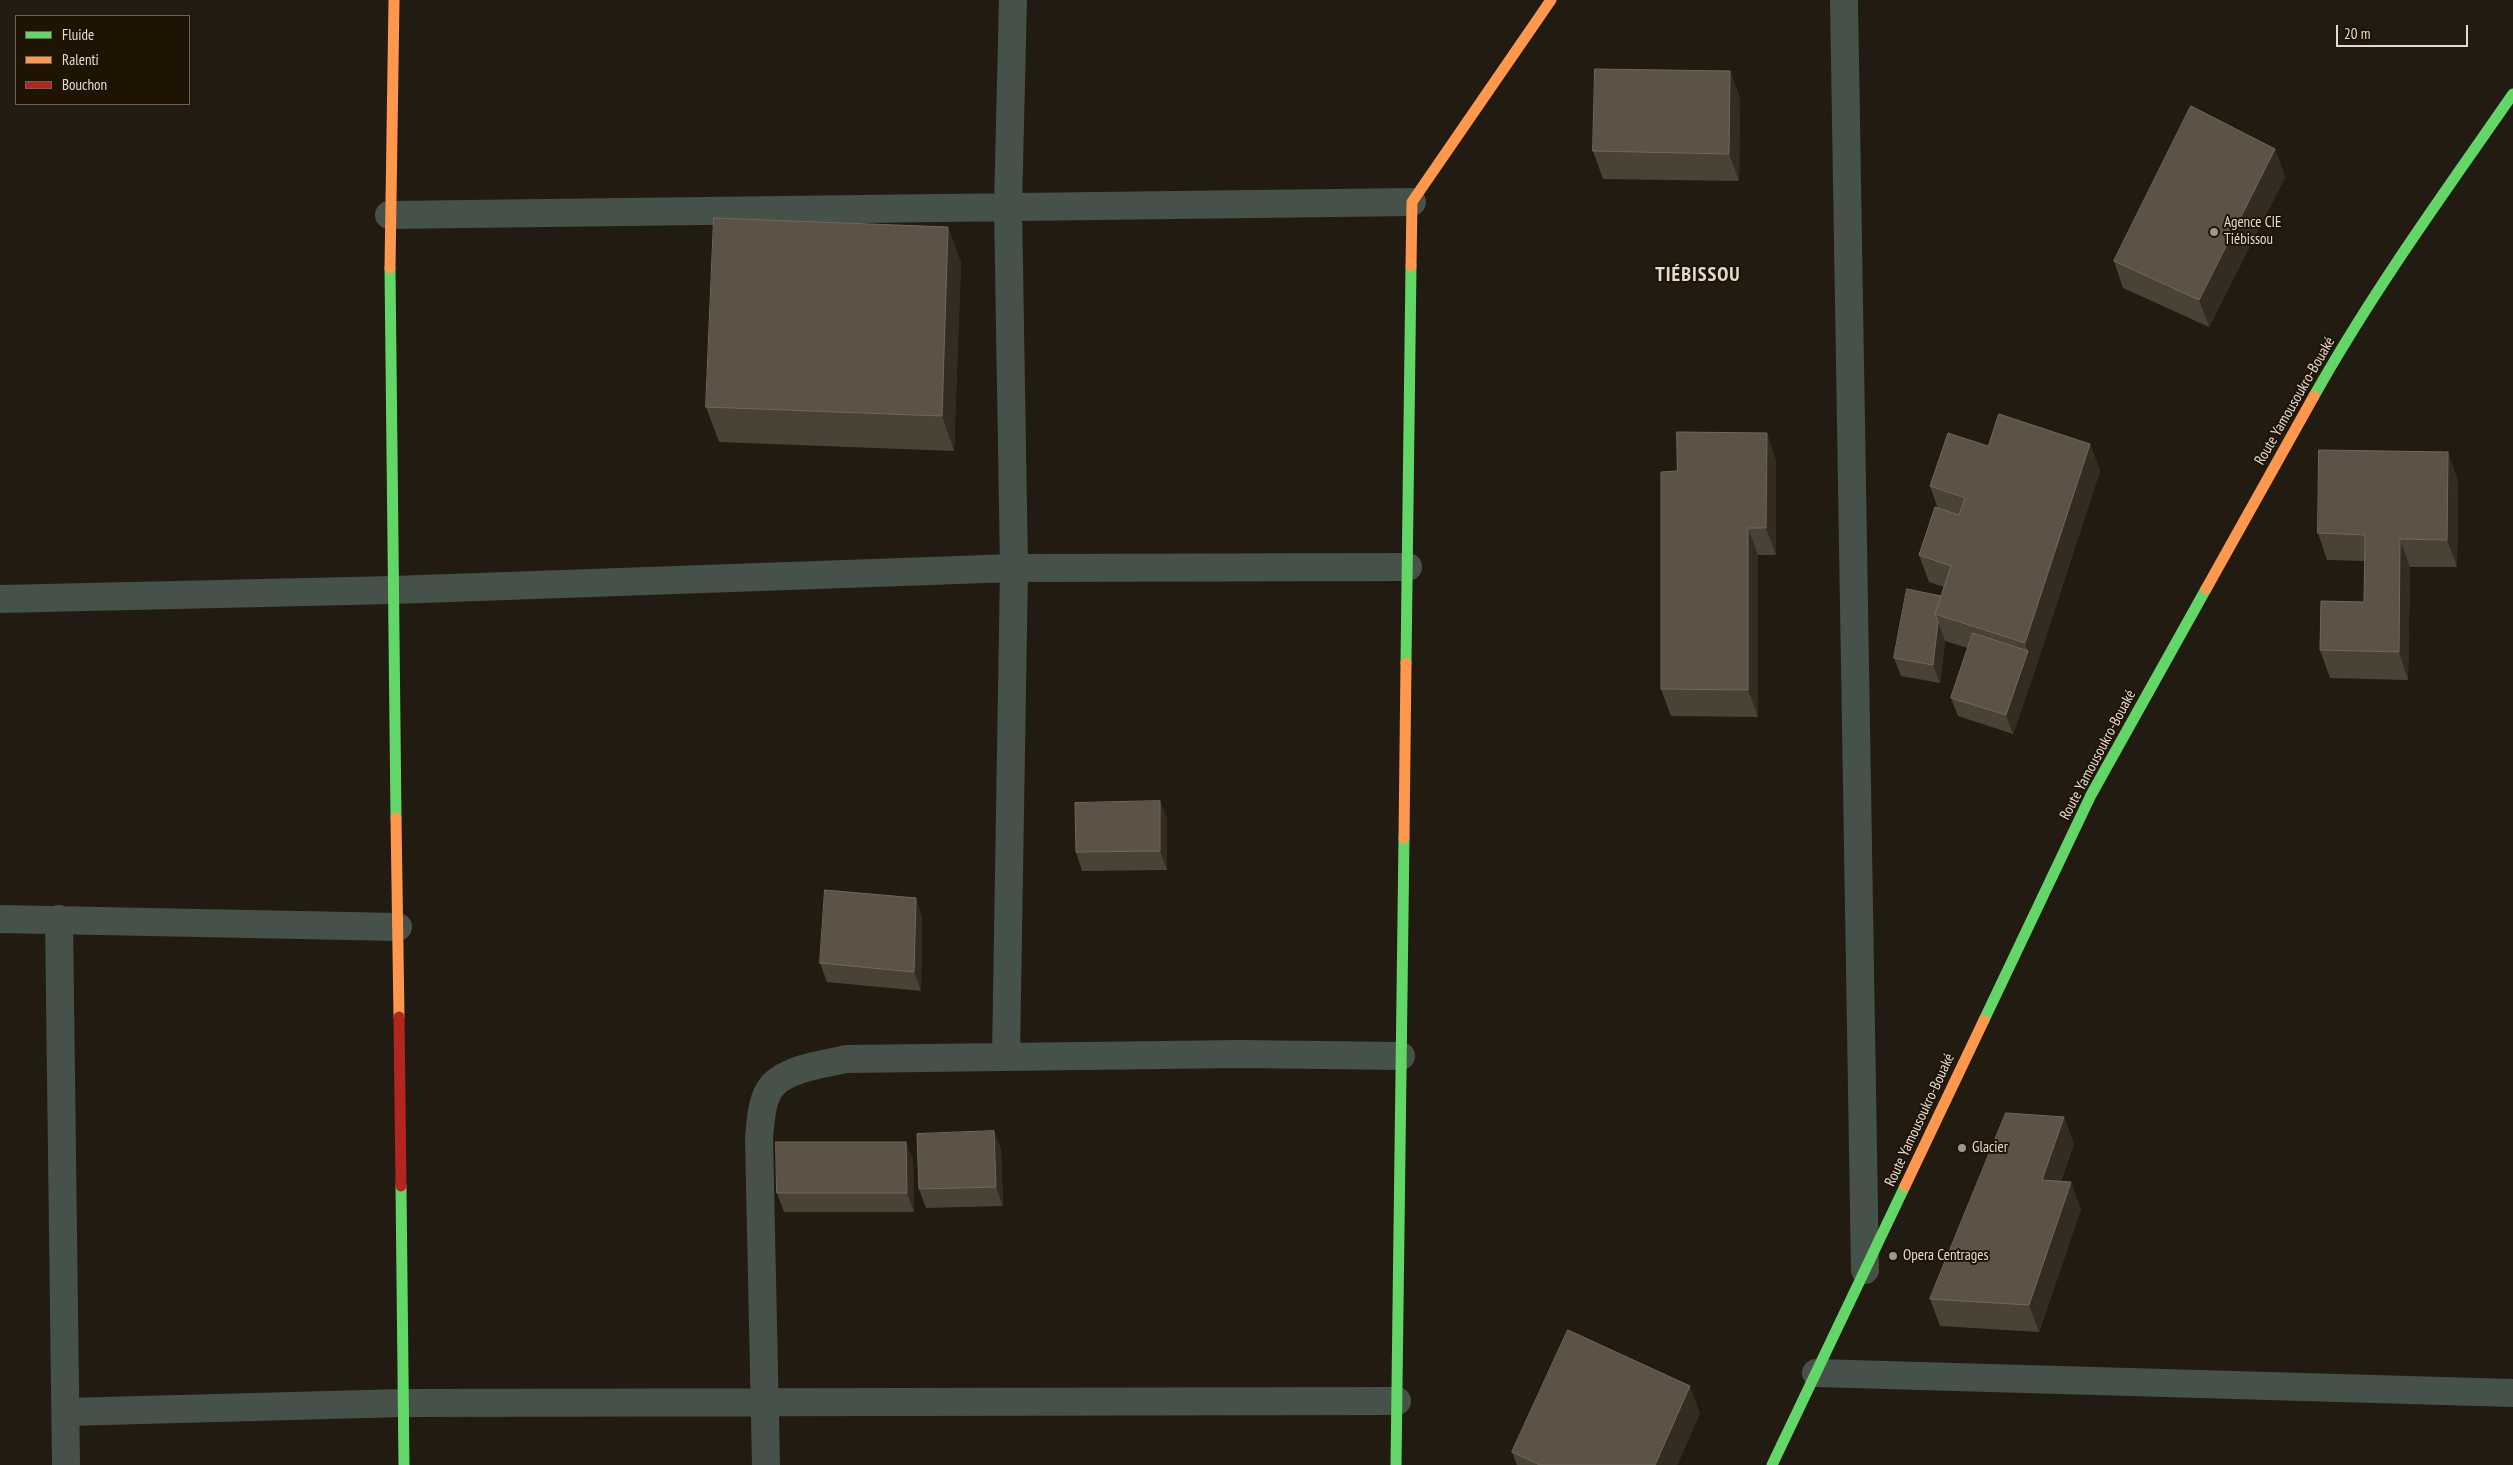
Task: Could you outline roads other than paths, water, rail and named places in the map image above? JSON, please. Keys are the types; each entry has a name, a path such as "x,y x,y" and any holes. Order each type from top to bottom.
{"street":[{"path":"394,0 389,215 404,1465"},
{"path":"1006,1056 1014,568 1008,206 1013,0"},
{"path":"1396,1465 1412,202 1551,0"},
{"path":"1844,0 1864,1270"},
{"name":"Route Yamousoukro-Bouaké","path":"1772,1465 2091,795 2334,361 2419,229 2509,104 2513,94"},
{"path":"389,215 1412,202"},
{"path":"0,599 394,590 1014,568 1408,567"},
{"path":"0,919 398,927"},
{"path":"59,919 67,1412 66,1465"},
{"path":"766,1465 759,1137 763,1106 773,1085 797,1070 846,1059 1240,1054 1401,1056"},
{"path":"1816,1372 2513,1393"},
{"path":"67,1412 404,1403 766,1404 1397,1401"}],"place":[{"name":"Agence CIE Tiébissou","path":"2214,232"},
{"name":"Glacier","path":"1962,1148"},
{"name":"Opera Centrages","path":"1893,1256"}],"district":[{"name":"TIÉBISSOU","path":"1698,275"}]}
